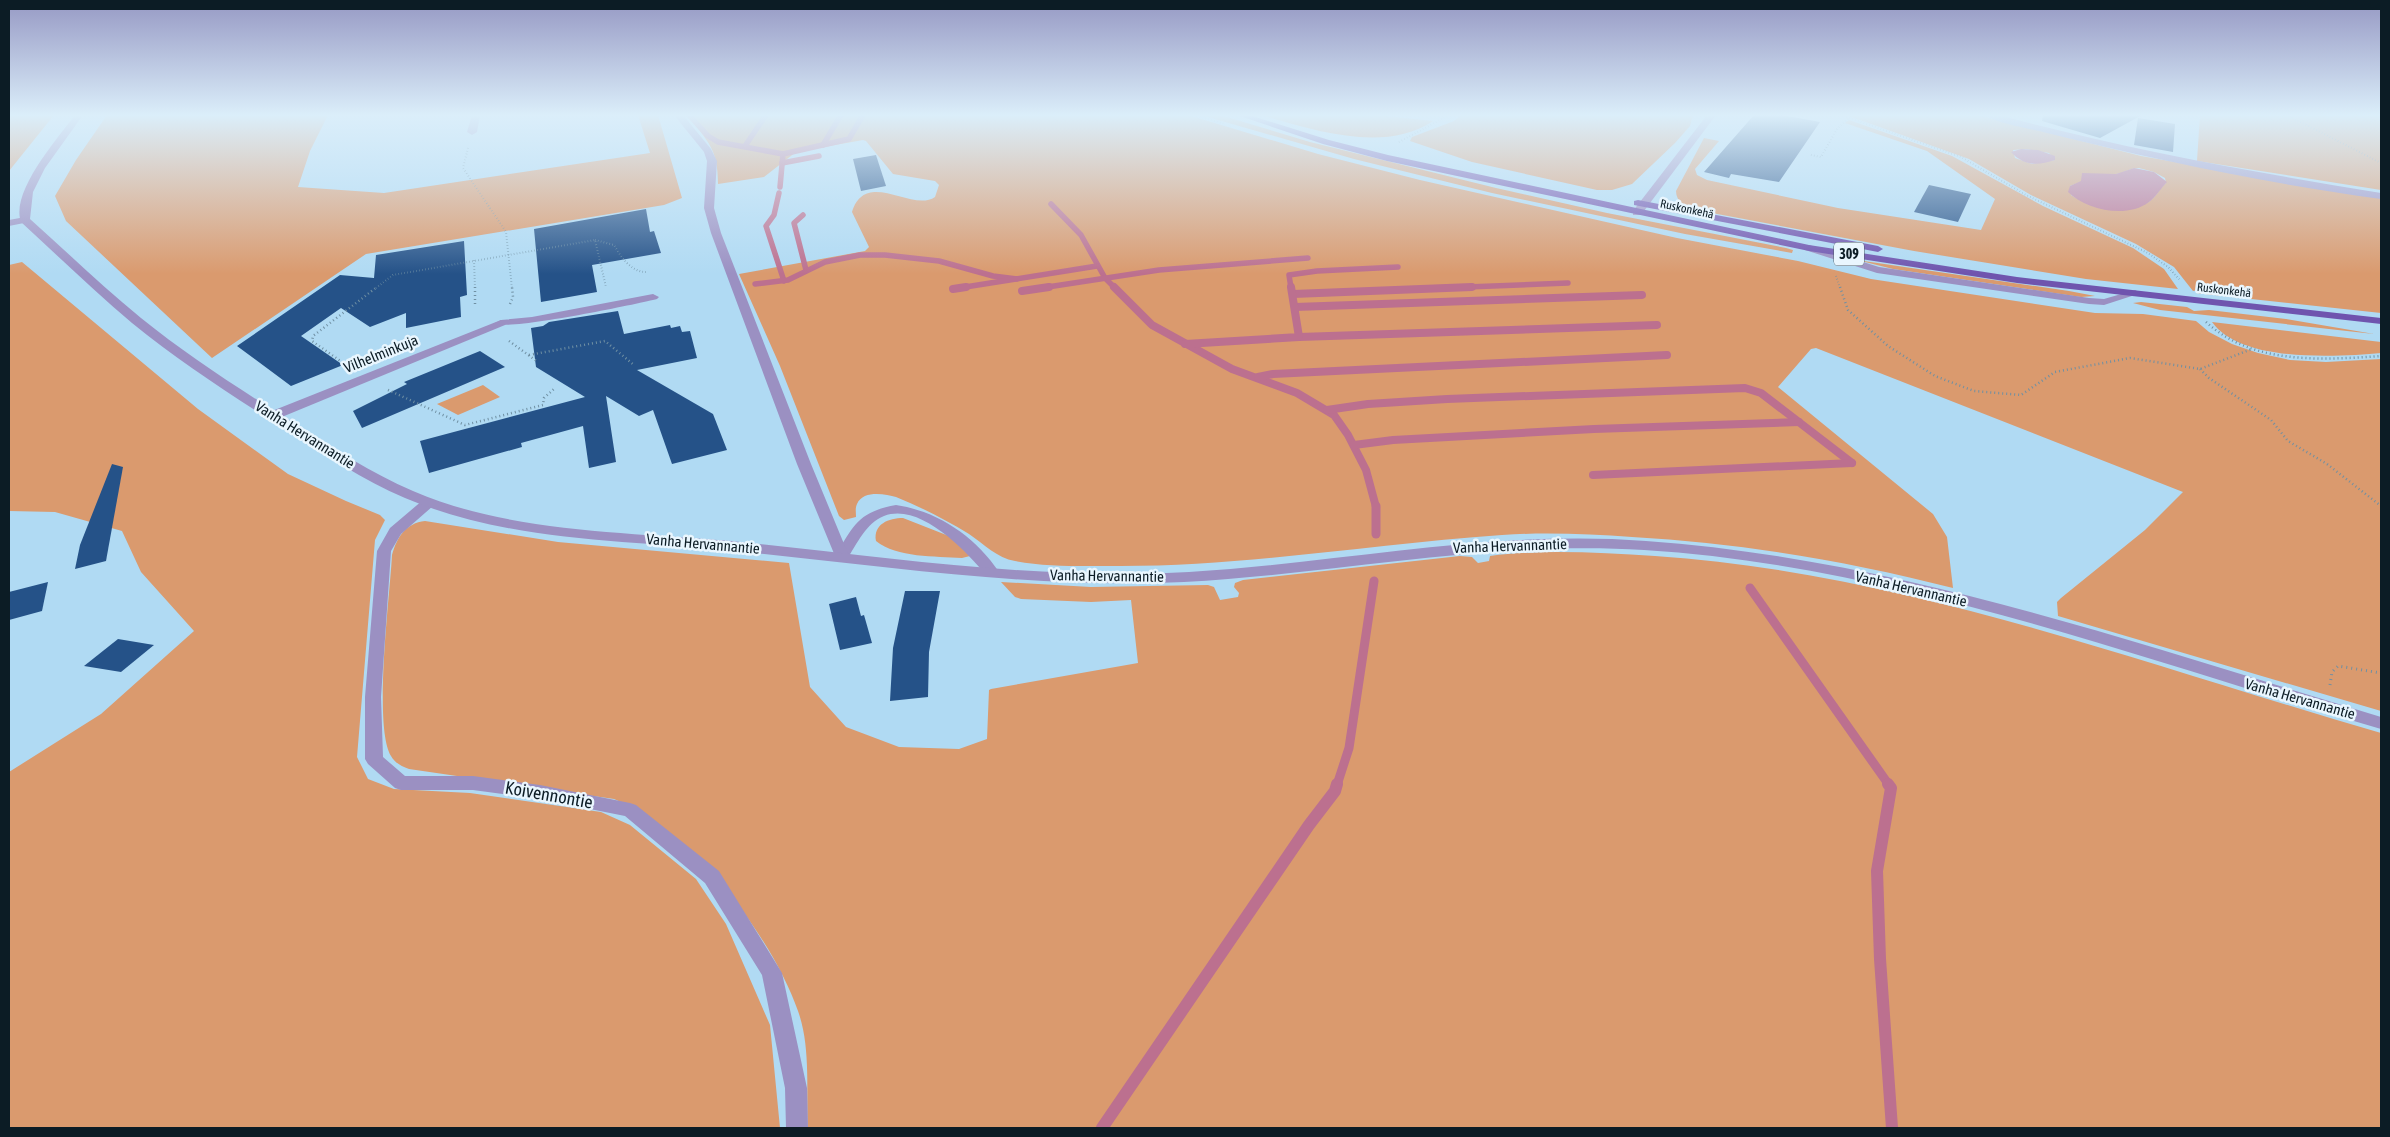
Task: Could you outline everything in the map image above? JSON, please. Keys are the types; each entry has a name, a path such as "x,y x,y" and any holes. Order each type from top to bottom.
{"main road":[{"name":"Ruskonkehä","path":"1438,168 1641,208 2063,284"},
{"name":"Ruskonkehä","path":"1470,168 1809,248 2017,280 2381,321"}],"street":[{"path":"9,223 25,220 28,192 40,168"},
{"path":"712,168 709,208 716,234 804,464 842,556"},
{"path":"1641,208 1670,168"},
{"path":"2220,168 2381,196"},
{"name":"Vanha Hervannantie","path":"25,220 140,323 272,416 363,472 428,502 493,521 584,533 842,556 991,572 1078,577 1151,578 1239,572 1405,553 1512,544 1584,543 1686,549 1807,565 1937,593 2064,628 2381,723"},
{"path":"1809,248 1876,270 2088,302 2104,302 2135,293"},
{"name":"Vilhelminkuja","path":"272,416 496,325 652,297"},
{"name":"Koivennontie","path":"428,502 395,531 384,551 373,697 374,759 401,783 473,783 540,792 630,810 712,877 772,973 796,1088 797,1128"},
{"path":"842,556 863,523 875,515 898,510 912,512 932,519 956,534 978,554 991,572"}],"path":[{"path":"463,168 504,226 514,297 496,325 538,362"},
{"path":"1980,168 2026,195 2148,253 2168,267 2182,283"},
{"path":"596,240 610,305"},
{"path":"555,388 544,398 543,405 514,414 465,425 407,401 365,378 312,341 313,336 393,275 596,240 614,245 622,259 639,272 646,272"},
{"path":"474,260 475,306"},
{"path":"1835,275 1848,310 1888,346 1935,376 1974,390 2021,394 2055,372 2130,358 2200,369 2252,348"},
{"path":"2206,322 2212,330 2226,339 2280,355 2310,359 2381,356"},
{"path":"529,355 605,341 634,365"},
{"path":"2200,369 2209,378 2271,420 2288,441 2328,464 2368,498 2381,506"},
{"path":"2331,708 2330,674 2332,669 2338,666 2351,666 2381,673"}],"shaded area":[{"path":"71,168 304,168 298,187 384,193 550,168 673,168 682,198 664,205 366,254 212,358 66,221 55,196"},
{"path":"717,168 775,168 764,177 718,184"},
{"path":"888,168 1373,168 1677,238 1798,261 1871,279 2095,313 2143,314 2196,321 2209,332 2232,344 2258,353 2290,360 2326,362 2381,359 2381,711 2058,616 2057,602 2061,598 2145,530 2183,492 1816,348 1811,349 1778,387 1933,514 1947,537 1953,588 1874,569 1754,549 1673,540 1567,534 1518,534 1453,539 1210,563 1051,565 1027,563 1002,557 969,534 933,514 896,497 875,494 864,497 856,506 856,517 844,520 839,516 780,366 739,274 865,251 869,247 852,212 859,199 868,193 878,192 914,200 925,200 935,197 939,185 935,181 893,174"},
{"path":"1391,168 1415,168 1607,213 1793,250 1792,253 1685,234 1492,193"},
{"path":"1499,168 1649,168 1632,184 1612,190 1597,190"},
{"path":"1688,168 1696,168 1697,175 1707,180 1838,208 1981,230 1995,199 1951,168 1974,168 2043,206 2133,248 2164,269 2178,289 2086,279 1914,251 1696,210 1685,206 1676,195 1676,191"},
{"path":"1985,168 2139,168 2087,180 2070,186 2071,195 2094,206 2110,209 2126,208 2147,203 2166,183 2165,178 2154,172 2139,168 2210,168 2381,198 2381,313 2196,293 2204,289 2193,291 2174,267 2136,244 2031,195"},
{"path":"2134,168 2154,172 2167,182 2151,200 2140,207 2130,210 2118,211 2096,208 2085,204 2068,192 2070,186 2081,181 2082,173 2116,174"},
{"path":"2242,168 2381,168 2381,190"},
{"path":"1857,260 2095,296 2081,297 1893,269"},
{"path":"22,262 198,409 288,474 380,515 385,520 375,540 357,757 368,779 394,789 470,793 601,812 630,825 696,879 726,924 770,1025 780,1128 9,1128 9,772 101,714 194,631 141,572 122,531 55,512 9,511 9,265"},
{"path":"2141,302 2187,307 2194,311 2209,310 2286,319 2374,334 2160,310 2133,303"},
{"path":"2212,322 2381,342 2381,353 2316,356 2267,351 2244,345 2226,335"},
{"path":"483,385 500,397 458,415 437,404"},
{"path":"903,518 954,538 970,556 962,558 905,553 894,551 876,541 877,530 883,523 892,519"},
{"path":"425,521 558,542 789,563 810,687 846,727 899,747 959,749 987,739 989,690 991,689 1138,663 1131,600 1091,602 1021,599 1015,597 1001,582 1091,587 1208,585 1214,587 1220,600 1238,597 1239,593 1234,587 1235,583 1243,580 1460,556 1472,557 1478,563 1489,561 1490,556 1552,552 1655,556 1748,566 1841,581 1932,601 2022,625 2381,733 2381,1128 808,1128 805,1039 798,1011 786,982 769,950 724,888 698,859 671,834 642,813 614,799 409,769 394,761 386,740 383,718 384,659 392,555 403,532 418,522"}],"building":[{"path":"855,168 880,168 886,186 861,191"},
{"path":"1707,168 1789,168 1779,182 1731,174 1729,178 1704,172"},
{"path":"1929,185 1971,194 1958,222 1914,212"},
{"path":"646,209 650,232 654,231 661,253 592,265 597,292 541,302 534,229"},
{"path":"464,241 467,295 460,297 461,317 406,328 406,313 370,327 341,308 301,336 343,365 291,386 237,346 340,275 374,278 376,255"},
{"path":"618,311 624,334 670,325 671,328 680,326 682,332 690,331 697,358 637,370 713,414 727,450 672,464 653,410 639,416 606,396 616,462 589,468 583,426 521,443 522,447 429,473 420,441 585,397 536,367 531,328 543,326 549,322"},
{"path":"480,351 505,367 362,428 353,411 407,384 404,382"},
{"path":"112,464 123,467 106,561 75,569 80,545"},
{"path":"48,582 42,611 9,620 9,592"},
{"path":"905,591 940,591 929,652 928,697 890,701 893,648"},
{"path":"856,597 861,616 864,615 872,643 840,650 829,604"},
{"path":"118,639 154,645 121,672 84,666"}],"waterway":[{"path":"780,187 782,168"},
{"path":"779,193 774,215 766,226 784,281"},
{"path":"1051,204 1081,235 1105,278"},
{"path":"803,215 794,223 806,270"},
{"path":"784,281 825,262 860,255 885,255 939,261 993,276 1016,279"},
{"path":"1105,278 1159,270 1308,258"},
{"path":"1016,279 1097,266"},
{"path":"1291,288 1289,275 1317,271 1398,267"},
{"path":"1041,288 1105,278"},
{"path":"1105,278 1152,325 1186,344"},
{"path":"959,288 1016,279"},
{"path":"755,284 784,281"},
{"path":"1440,288 1568,283"},
{"path":"953,289 966,287"},
{"path":"1022,291 1049,287"},
{"path":"1291,287 1299,337"},
{"path":"1293,294 1472,287"},
{"path":"1295,307 1642,295"},
{"path":"1299,337 1657,325"},
{"path":"1186,344 1299,337"},
{"path":"1186,344 1232,369 1297,393 1334,415 1348,435 1366,470 1376,507"},
{"path":"1258,377 1273,374 1667,355"},
{"path":"1327,410 1368,404 1447,399 1745,388 1761,393 1799,422"},
{"path":"1354,445 1393,440 1594,429 1799,422"},
{"path":"1593,475 1852,463 1799,422"},
{"path":"1376,507 1376,534"},
{"path":"1337,785 1349,748 1374,581"},
{"path":"1750,588 1889,785"},
{"path":"1102,1128 1309,825 1335,791 1337,784"},
{"path":"1888,784 1891,788 1877,871 1880,959 1892,1128"}]}
